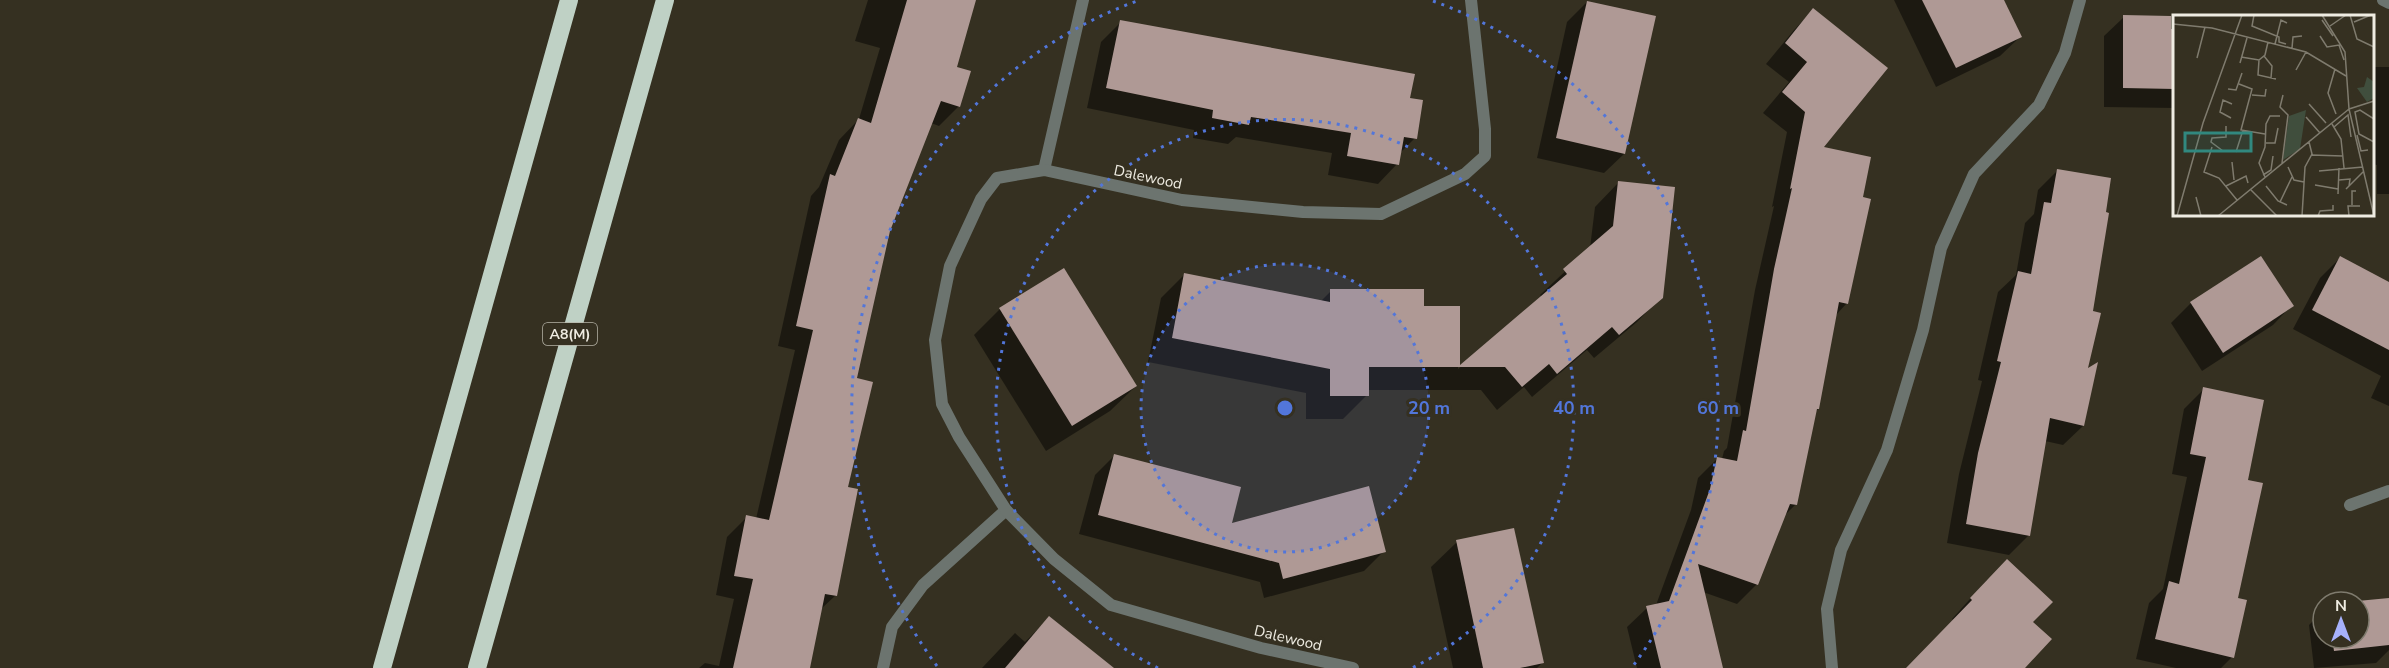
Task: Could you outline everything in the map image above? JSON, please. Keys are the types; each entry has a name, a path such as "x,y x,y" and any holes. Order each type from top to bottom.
{"highway":[{"path":"382,668 568,0"},
{"name":"A8(M)","path":"477,668 665,0"}],"street":[{"path":"1044,170 1083,0"},
{"name":"Dalewood","path":"1353,668 1261,648 1111,605 1054,559 1006,510 959,437 942,404 935,340 950,266 981,199 997,178 1044,170 1182,200 1303,212 1381,214 1465,174 1485,156 1485,129 1471,0"},
{"path":"1832,668 1827,609 1840,550 1887,450 1923,330 1941,248 1974,174 2039,105 2065,53 2080,0"},
{"path":"2383,0 2389,3"},
{"path":"2350,505 2389,491"},
{"path":"883,668 892,627 923,585 1006,510"}],"building":[{"path":"907,0 976,0 957,67 971,71 960,107 941,101 890,231 857,378 873,382 848,487 858,489 837,596 825,594 810,668 733,668 753,579 734,576 746,515 769,520 813,330 796,326 830,174 835,176 858,118 871,123"},
{"path":"1922,0 2004,0 2022,37 1956,68"},
{"path":"1587,1 1656,16 1625,154 1556,138"},
{"path":"1813,8 1888,68 1824,147 1871,157 1863,197 1871,199 1848,304 1839,302 1819,409 1817,409 1797,505 1790,504 1758,585 1698,564 1723,668 1661,668 1646,606 1669,601 1710,489 1717,457 1737,461 1743,430 1746,431 1774,269 1792,188 1790,189 1805,112 1782,92 1807,62 1785,43"},
{"path":"2123,15 2171,16 2173,89 2123,88"},
{"path":"1120,20 1415,74 1410,98 1423,100 1417,139 1404,137 1399,165 1347,156 1351,133 1251,117 1249,125 1212,118 1213,110 1106,88"},
{"path":"2057,169 2111,178 2106,212 2109,213 2093,311 2101,313 2088,368 2098,362 2084,426 2050,418 2030,536 1966,524 1978,453 2001,362 1997,361 2018,271 2031,274 2044,202 2051,203"},
{"path":"1618,181 1675,187 1663,298 1619,335 1612,327 1557,374 1549,364 1522,387 1505,367 1369,367 1369,396 1330,396 1330,369 1172,338 1184,273 1330,302 1330,289 1424,289 1424,306 1460,306 1460,365 1567,274 1563,269 1613,226"},
{"path":"2261,256 2294,306 2223,353 2190,302"},
{"path":"2340,256 2389,282 2389,350 2312,310"},
{"path":"1064,268 1137,386 1072,426 999,308"},
{"path":"2203,387 2264,400 2248,480 2263,483 2238,598 2247,600 2234,658 2155,639 2169,581 2179,584 2206,457 2190,454"},
{"path":"1114,454 1241,487 1232,523 1369,486 1386,552 1283,579 1279,563 1098,515"},
{"path":"1514,528 1544,663 1520,668 1483,668 1456,540"},
{"path":"2007,559 2053,602 2033,622 2052,639 2025,668 1906,668 1972,600 1970,598"},
{"path":"2389,598 2389,645 2371,647 2371,600"},
{"path":"1049,616 1114,668 1005,668"}]}
